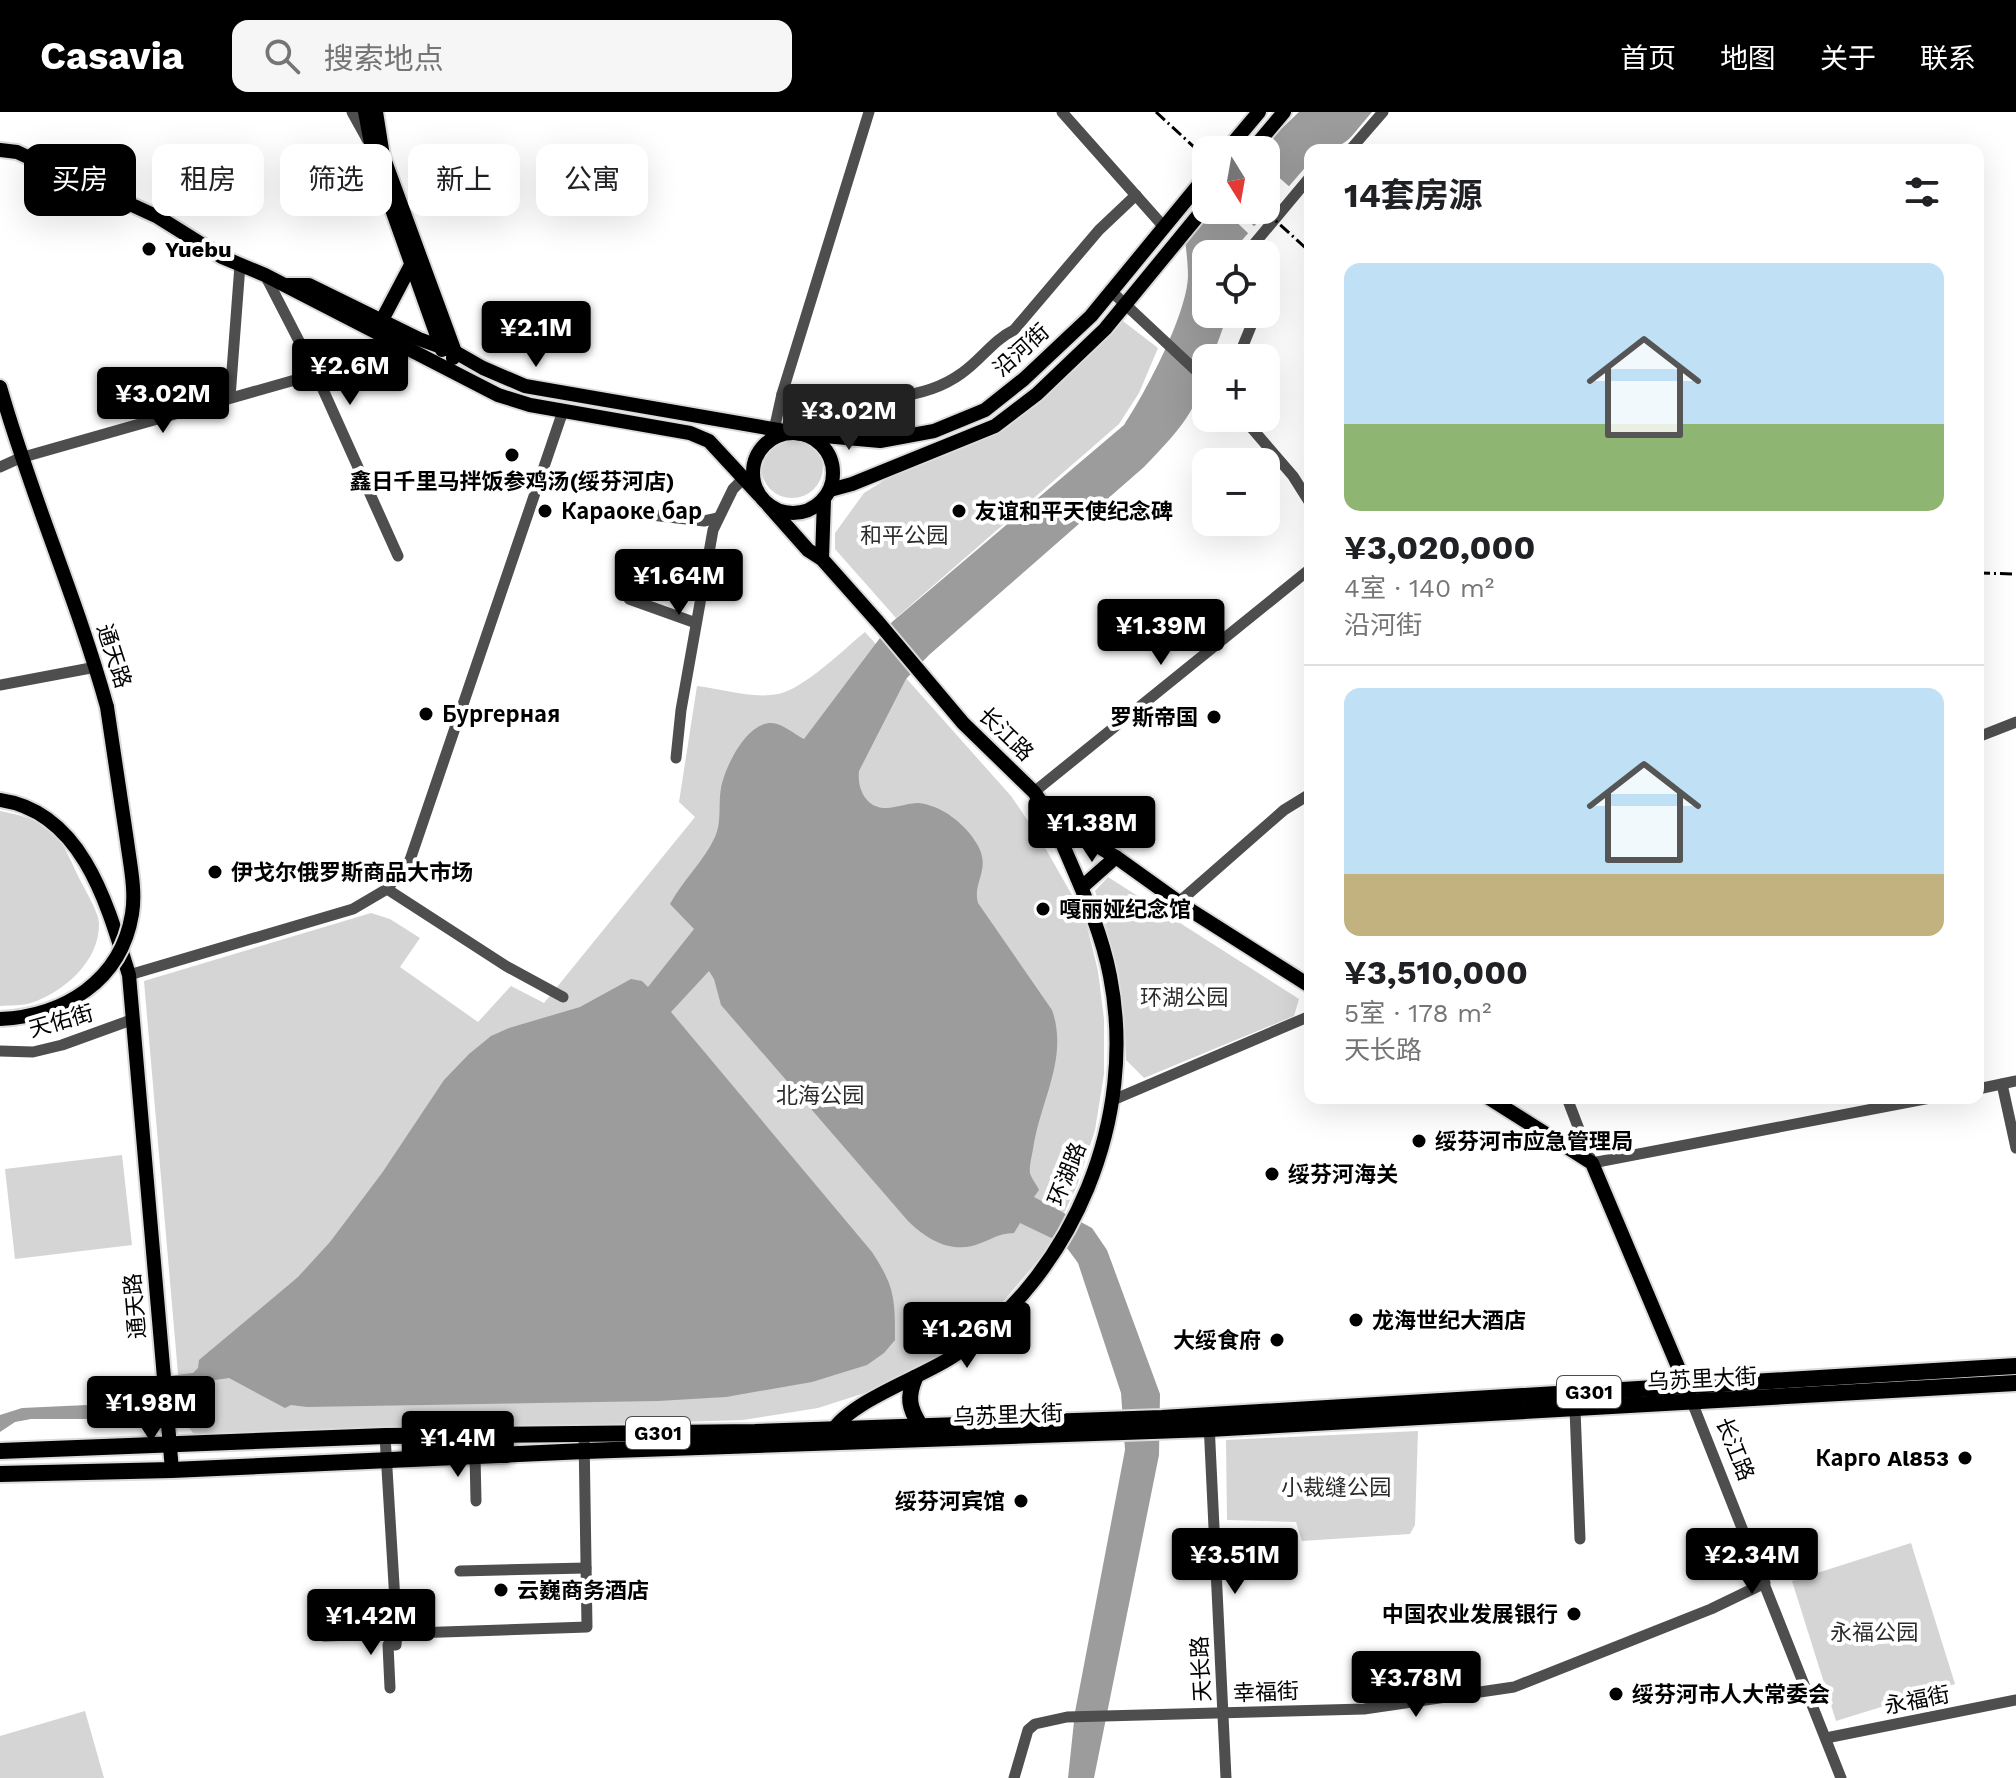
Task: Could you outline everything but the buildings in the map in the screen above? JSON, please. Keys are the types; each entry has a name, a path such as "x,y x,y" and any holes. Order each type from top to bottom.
{"highway":[{"name":"乌苏里大街","path":"0,1474 172,1470 475,1455 585,1443 755,1432 830,1436 1575,1409 1689,1394 2016,1366"},
{"path":"915,1378 909,1399 920,1425"},
{"name":"乌苏里大街","path":"1209,1422 1689,1394 2016,1383"},
{"name":"乌苏里大街","path":"830,1436 920,1425 1126,1426"},
{"name":"乌苏里大街","path":"4,1451 385,1436 585,1443"}],"main road":[{"path":"365,112 369,143 412,263 448,349"},
{"path":"376,112 383,156 448,349 449,370"},
{"path":"1239,136 1259,112"},
{"path":"1264,136 1284,112"},
{"path":"0,148 17,152 158,217 222,257 286,285 309,285 525,386 772,433 802,434 816,441 827,452 834,474 827,494 822,559"},
{"name":"沿河街","path":"802,434 880,441 934,431 985,410 1024,379 1091,316 1192,193"},
{"name":"沿河街","path":"827,494 995,426 1048,383 1105,329 1192,223"},
{"path":"382,320 412,263"},
{"name":"长江路","path":"286,285 498,395 563,411 690,433 709,441 808,550 822,559 963,723 1034,792 1051,816 1304,982"},
{"name":"通天路","path":"0,387 20,458 96,667 107,707 132,881 133,913 116,960 103,978 88,990 48,1012 0,1019"},
{"path":"772,433 754,464 754,480 764,500 781,512 794,514 814,508 827,494"},
{"name":"通天路","path":"0,800 42,814 68,836 109,908 129,975 172,1470"},
{"name":"环湖路","path":"830,1436 851,1411 954,1356 989,1327 1021,1293 1054,1250 1079,1208 1104,1143 1113,1100 1116,1042 1111,979 1099,931 1051,816"},
{"path":"1082,887 1116,857"},
{"path":"1499,1104 1592,1163"},
{"name":"长江路","path":"1592,1163 1689,1394"}],"street":[{"path":"352,112 369,143"},
{"path":"772,433 869,112"},
{"path":"1062,112 1164,227"},
{"path":"1355,144 1383,112"},
{"path":"1257,240 1304,184"},
{"path":"782,394 897,398 935,389 962,374 1001,336 1014,330 1099,230 1136,195"},
{"path":"230,397 240,265"},
{"path":"265,275 316,374 398,556"},
{"path":"1111,291 1192,367"},
{"path":"0,467 20,458 316,374"},
{"path":"129,975 353,909 387,889 410,860 563,411"},
{"path":"1255,432 1304,493"},
{"path":"676,758 681,710 713,530 733,489 744,478"},
{"path":"642,514 704,521 718,518"},
{"path":"1034,792 1304,574"},
{"path":"629,599 696,623"},
{"path":"0,685 96,667"},
{"path":"1984,735 2016,722"},
{"path":"1179,902 1284,810 1304,798"},
{"path":"387,889 506,966 563,997"},
{"path":"1113,1100 1304,1019"},
{"name":"天佑街","path":"0,1051 33,1052 131,1020"},
{"path":"1984,1088 2016,1081"},
{"path":"2002,1084 2016,1148"},
{"path":"1569,1104 1592,1163 1899,1104"},
{"name":"长江路","path":"1689,1394 1841,1778"},
{"path":"1575,1409 1580,1539"},
{"name":"天长路","path":"1209,1422 1226,1778"},
{"path":"385,1436 397,1634 396,1645 388,1645 390,1688"},
{"path":"324,1636 587,1627 585,1443"},
{"path":"475,1455 476,1501"},
{"path":"460,1571 586,1568"},
{"name":"幸福街","path":"1014,1778 1028,1730 1035,1724 1067,1717 1364,1709 1514,1687 1711,1609 1765,1583"},
{"name":"永福街","path":"1826,1738 2016,1700"}],"green space":[{"name":"和平公园","path":"1119,318 1158,348 1139,393 1119,424 896,618 835,549 835,533 864,493 891,476 1000,430"},
{"path":"786,436 798,436 814,445 821,455 821,479 814,489 798,498 786,498 766,484 761,473 761,461 775,441"},
{"name":"北海公园","path":"865,632 1011,796 1039,837 1085,918 1098,971 1104,1019 1104,1074 1095,1130 1077,1186 1045,1252 997,1309 942,1354 871,1391 818,1408 743,1420 212,1437 193,1433 184,1421 178,1374 144,981 371,913 390,919 420,938 400,967 478,1022 511,986 544,1003 695,817 679,802 697,686 748,694 768,695 788,691 811,677"},
{"path":"0,811 32,819 52,831 65,849 99,923 98,937 87,962 67,983 31,1003 0,1006"},
{"name":"环湖公园","path":"1108,877 1299,999 1294,1016 1144,1078 1126,1060 1117,974 1095,891"},
{"path":"122,1155 132,1245 15,1259 5,1169"},
{"name":"小裁缝公园","path":"1418,1431 1415,1525 1410,1534 1302,1541 1296,1522 1227,1520 1226,1440"},
{"name":"永福公园","path":"1911,1543 1955,1684 1836,1721 1792,1581"},
{"path":"85,1711 104,1778 0,1778 0,1736"}],"shaded area":[{"name":"北海公园","path":"1299,112 1372,112 1342,144 1304,144 1304,169 1280,196 1280,136 1274,136"},
{"name":"北海公园","path":"1197,224 1256,224 1242,240 1192,240 1192,328 1223,328 1217,344 1192,344 1192,408 1144,467 929,655 906,679 859,771 861,791 874,805 888,808 918,803 936,808 960,823 977,844 983,861 977,888 978,903 1052,1010 1056,1028 1052,1080 1030,1164 1031,1175 1039,1190 1034,1197 1092,1228 1107,1250 1160,1394 1159,1455 1094,1778 1068,1778 1075,1712 1125,1450 1121,1393 1078,1263 1064,1244 1020,1223 1014,1233 963,1247 945,1245 921,1232 908,1221 721,1005 709,971 671,1012 872,1252 889,1284 894,1303 895,1340 867,1365 812,1382 726,1397 658,1401 291,1405 285,1408 229,1378 208,1381 195,1399 183,1403 149,1405 125,1415 94,1419 31,1419 15,1422 0,1432 0,1415 22,1408 87,1405 146,1379 193,1373 198,1368 199,1360 298,1277 330,1242 382,1173 444,1080 469,1054 491,1036 580,1007 631,979 642,981 648,987 694,929 670,904 715,837 723,779 745,738 762,725 775,723 804,739 892,622 1124,425 1154,373 1181,311 1188,276 1185,238"}],"pier":[{"path":"1280,178 1292,189 1280,203"},
{"path":"1239,224 1252,224 1257,229 1251,236"}],"railway":[{"path":"1156,112 1192,145"},
{"path":"1279,224 1304,247"},
{"path":"1984,573 2016,574"}],"place":[{"name":"Yuebu","path":"149,249"},
{"name":"鑫日千里马拌饭参鸡汤(绥芬河店)","path":"512,455"},
{"name":"Караоке бар","path":"545,511"},
{"name":"友谊和平天使纪念碑","path":"959,511"},
{"name":"Бургерная","path":"426,714"},
{"name":"罗斯帝国","path":"1214,717"},
{"name":"伊戈尔俄罗斯商品大市场","path":"215,872"},
{"name":"嘎丽娅纪念馆","path":"1043,909"},
{"name":"绥芬河市应急管理局","path":"1419,1141"},
{"name":"绥芬河海关","path":"1272,1174"},
{"name":"龙海世纪大酒店","path":"1356,1320"},
{"name":"大绥食府","path":"1277,1340"},
{"name":"Карго Al853","path":"1965,1458"},
{"name":"绥芬河宾馆","path":"1021,1501"},
{"name":"云巍商务酒店","path":"501,1590"},
{"name":"中国农业发展银行","path":"1574,1614"},
{"name":"绥芬河市人大常委会","path":"1616,1694"}]}
